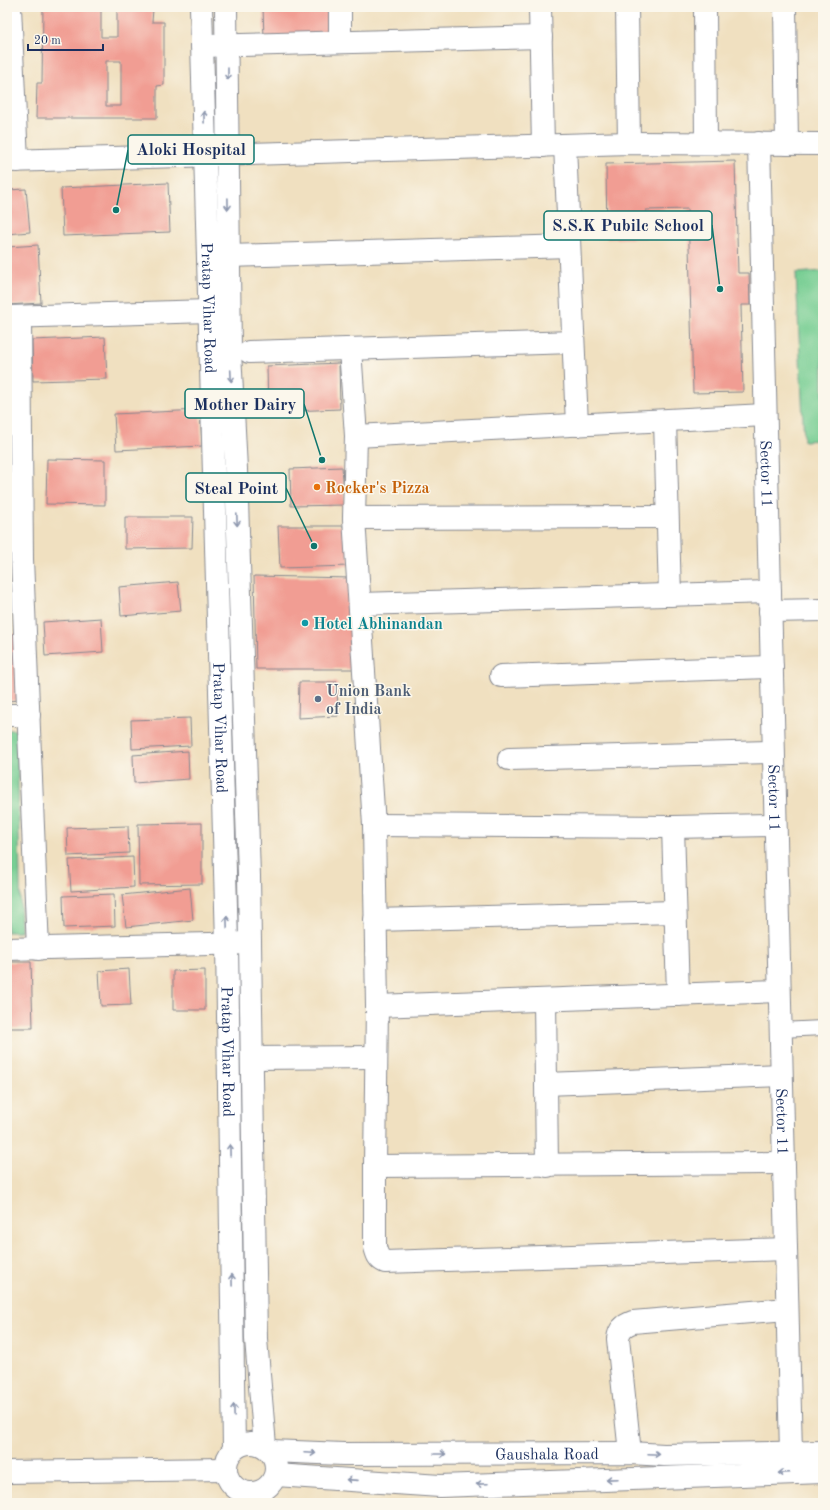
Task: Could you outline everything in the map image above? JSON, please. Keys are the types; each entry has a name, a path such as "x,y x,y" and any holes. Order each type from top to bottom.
{"street":[{"path":"10,7 12,161 628,143 823,144"},
{"name":"Pratap Vihar Road","path":"201,7 209,312 230,352 236,470 250,943 256,1339 268,1449 276,1458 277,1467 270,1489"},
{"name":"Pratap Vihar Road","path":"226,7 228,45 230,352 227,943 234,1449 229,1455 232,1487"},
{"path":"340,7 340,41"},
{"path":"540,7 542,146"},
{"path":"627,7 628,143"},
{"path":"705,7 706,143"},
{"path":"785,7 787,144"},
{"path":"202,46 340,41 541,37"},
{"name":"Sector 11","path":"759,143 781,1075 780,1163 786,1249 790,1453"},
{"path":"565,145 577,425"},
{"path":"229,256 569,246"},
{"path":"38,949 29,715 15,559 13,317 209,312"},
{"path":"230,352 573,342"},
{"path":"350,349 356,436 354,518 374,825 377,1006 375,1247 377,1256 385,1262 786,1249"},
{"path":"356,436 765,415"},
{"path":"665,421 670,595"},
{"path":"354,518 667,518"},
{"path":"360,604 670,595 770,602 823,610"},
{"path":"501,676 772,667"},
{"path":"7,715 29,715"},
{"path":"509,759 773,752"},
{"path":"374,825 673,827 775,825"},
{"path":"673,827 678,995"},
{"path":"375,920 675,912"},
{"path":"7,949 250,943"},
{"path":"377,1006 779,991"},
{"path":"545,1000 547,1166"},
{"path":"252,1058 376,1057"},
{"path":"546,1084 781,1075"},
{"path":"375,1166 547,1166 780,1163"},
{"path":"630,1453 618,1339 622,1328 633,1322 787,1309"},
{"path":"234,1449 248,1443 256,1443 268,1449"},
{"name":"Gaushala Road","path":"268,1449 338,1454 630,1453 664,1455 823,1452"},
{"path":"7,1472 232,1487 250,1494 270,1489"},
{"name":"Gaushala Road","path":"270,1489 440,1486 823,1472"}],"lane":[{"path":"780,1030 823,1028"}],"green space":[{"path":"823,271 823,440 804,441 796,273"},
{"path":"7,730 17,730 21,932 7,932"}],"building":[{"path":"43,7 101,7 101,37 117,37 117,7 162,7 162,9 153,9 152,22 164,22 164,85 157,86 157,118 36,118 37,83 42,83","holes":["106,61 121,61 121,106 106,106"]},
{"path":"263,7 331,7 332,38 264,39"},
{"path":"735,161 738,273 749,273 750,305 741,305 743,392 693,393 688,209 646,210 647,238 607,239 606,164"},
{"path":"168,183 170,232 63,236 61,188"},
{"path":"26,189 30,232 7,234 7,190"},
{"path":"38,245 41,303 7,305 7,247"},
{"path":"105,337 107,379 33,381 32,340"},
{"path":"339,363 340,409 268,412 267,366"},
{"path":"200,410 202,446 116,450 114,414"},
{"path":"47,459 105,460 105,505 46,504"},
{"name":"Rocker's Pizza","path":"342,467 345,505 291,506 290,469"},
{"path":"125,517 193,517 192,548 125,549"},
{"path":"278,526 347,526 350,566 280,568"},
{"name":"Hotel Abhinandan","path":"254,576 352,578 358,669 256,669"},
{"path":"178,582 181,611 121,616 119,587"},
{"path":"101,618 103,652 45,656 43,622"},
{"path":"7,634 19,634 20,700 7,701"},
{"name":"Union Bank of India","path":"299,682 337,682 338,716 298,718"},
{"path":"190,718 191,746 132,749 131,720"},
{"path":"188,751 189,779 134,783 133,755"},
{"path":"202,823 202,884 139,885 138,824"},
{"path":"128,826 129,853 68,856 67,828"},
{"path":"133,857 134,887 71,891 69,860"},
{"path":"190,888 193,920 126,927 122,895"},
{"path":"114,894 115,926 64,928 63,896"},
{"path":"7,962 31,962 33,1028 7,1028"},
{"path":"129,969 131,1005 101,1006 99,971"},
{"path":"205,970 205,1010 173,1010 173,971"}],"place":[{"name":"Aloki Hospital","path":"116,210"},
{"name":"S.S.K Pubilc School","path":"720,289"},
{"name":"Mother Dairy","path":"322,460"},
{"name":"Rocker's Pizza","path":"317,487"},
{"name":"Steal Point","path":"314,546"},
{"name":"Hotel Abhinandan","path":"305,623"},
{"name":"Union Bank of India","path":"318,699"}]}
